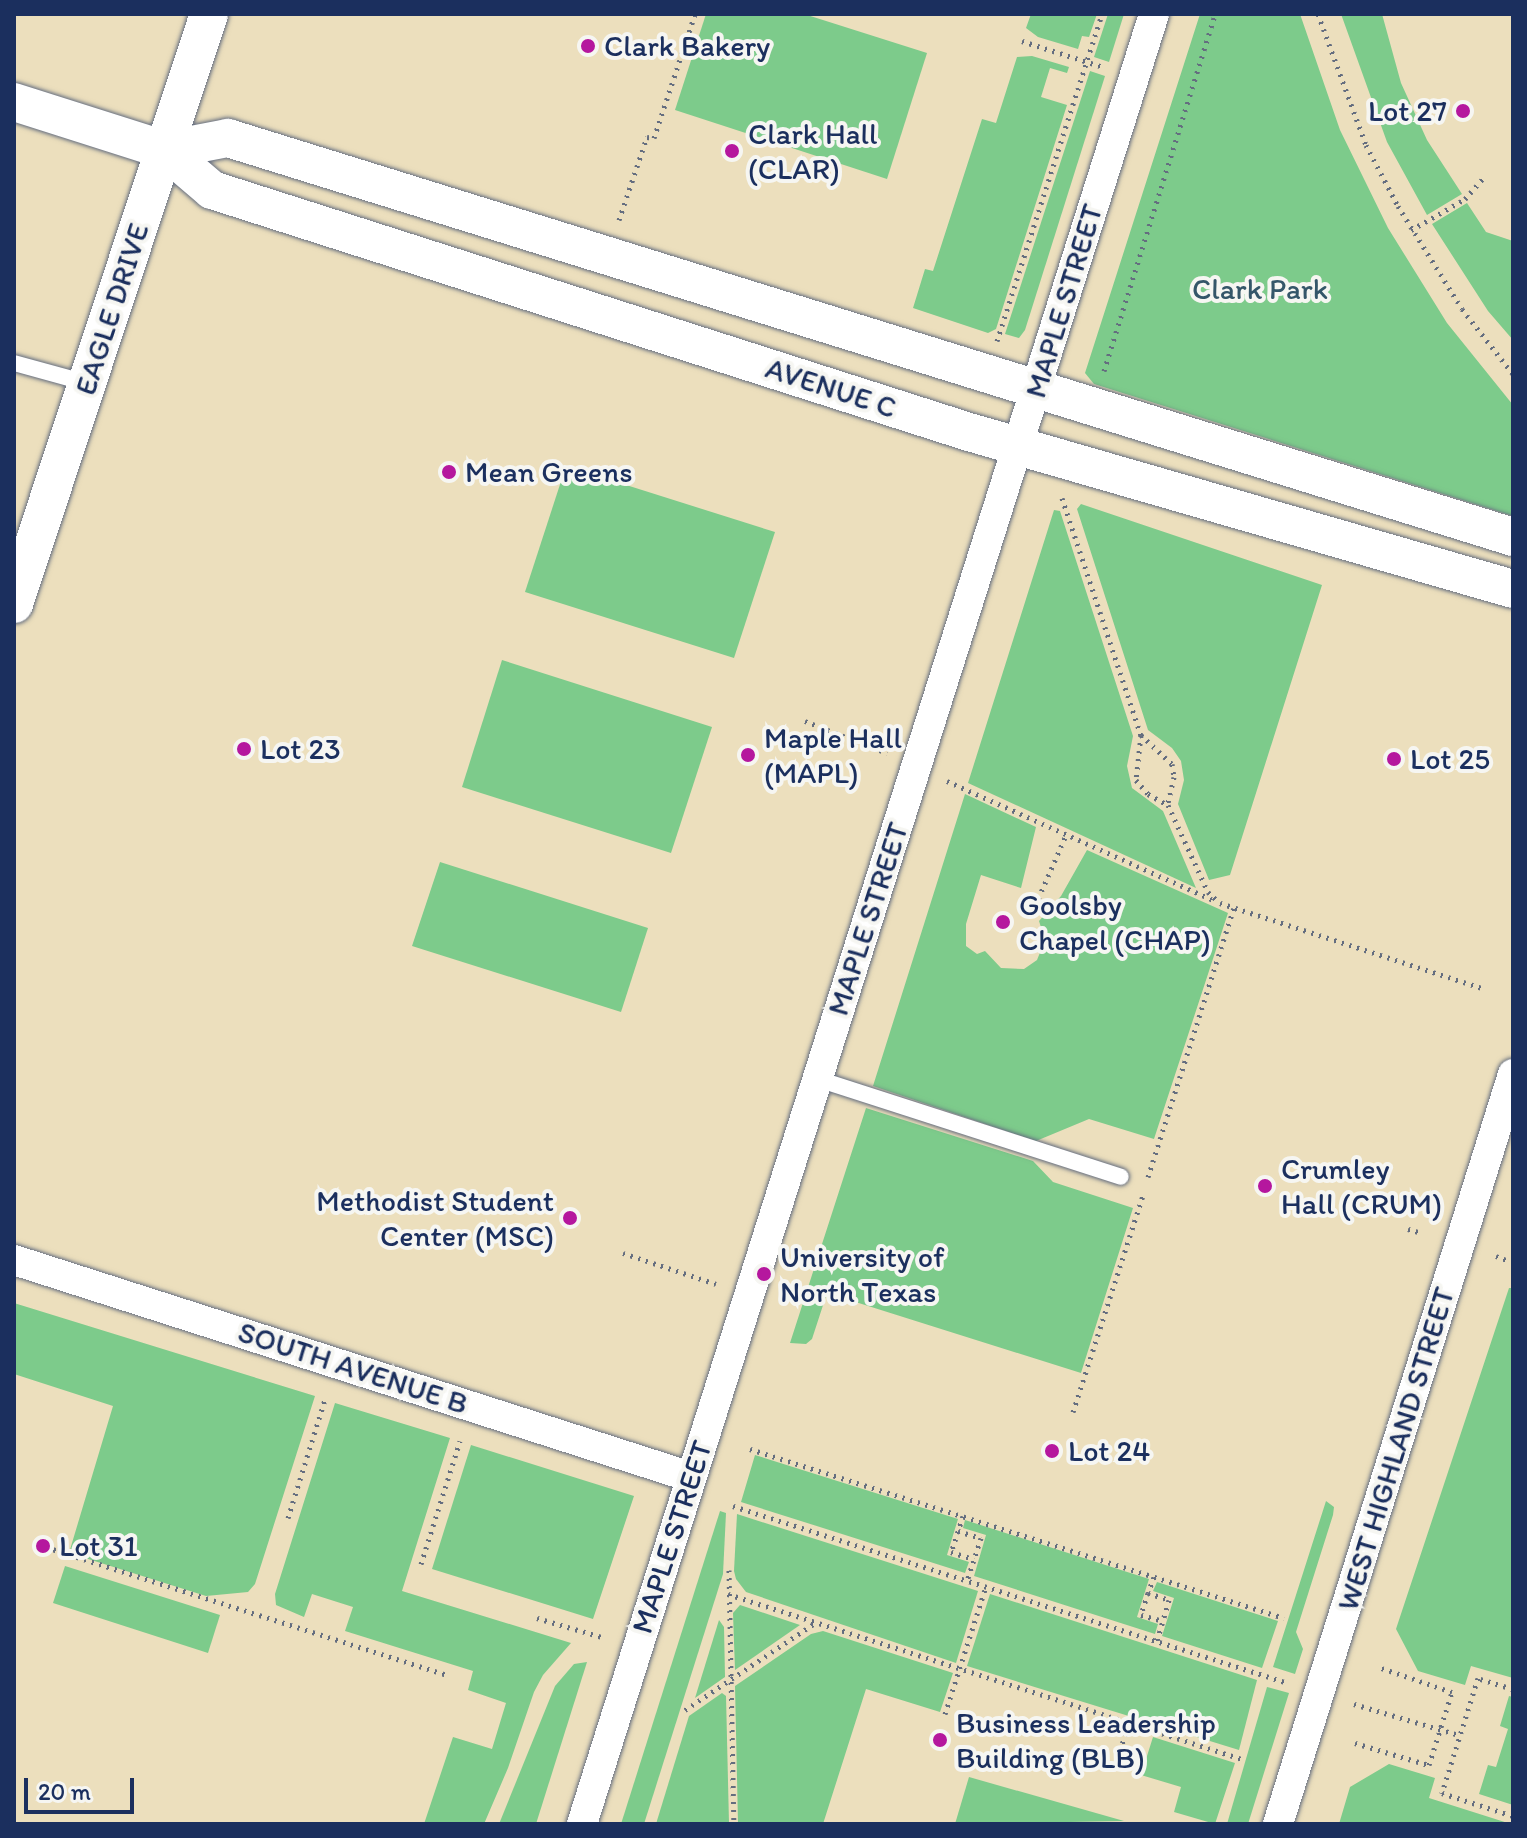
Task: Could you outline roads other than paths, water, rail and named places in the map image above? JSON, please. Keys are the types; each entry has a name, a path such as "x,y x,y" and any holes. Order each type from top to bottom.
{"street":[{"name":"EAGLE DRIVE","path":"14,604 209,14"},
{"name":"MAPLE STREET","path":"582,1824 1154,14"},
{"name":"AVENUE C","path":"14,102 165,150 212,190 1018,447 1513,589"},
{"name":"AVENUE C","path":"165,150 228,138 1513,537"},
{"name":"WEST HIGHLAND STREET","path":"1278,1824 1513,1074"},
{"name":"SOUTH AVENUE B","path":"14,1260 691,1477"}],"lane":[{"path":"14,363 87,383"},
{"path":"818,1079 1121,1177"}],"place":[{"name":"Clark Bakery","path":"588,46"},
{"name":"Lot 27","path":"1463,111"},
{"name":"Clark Hall (CLAR)","path":"732,151"},
{"name":"Mean Greens","path":"449,472"},
{"name":"Lot 23","path":"244,749"},
{"name":"Maple Hall (MAPL)","path":"748,755"},
{"name":"Lot 25","path":"1394,759"},
{"name":"Goolsby Chapel (CHAP)","path":"1003,922"},
{"name":"Crumley Hall (CRUM)","path":"1265,1186"},
{"name":"Methodist Student Center (MSC)","path":"570,1218"},
{"name":"University of North Texas","path":"764,1274"},
{"name":"Lot 24","path":"1052,1451"},
{"name":"Lot 31","path":"43,1546"},
{"name":"Business Leadership Building (BLB)","path":"940,1740"}],"park label":[{"name":"Clark Park","path":"1260,289"}]}
